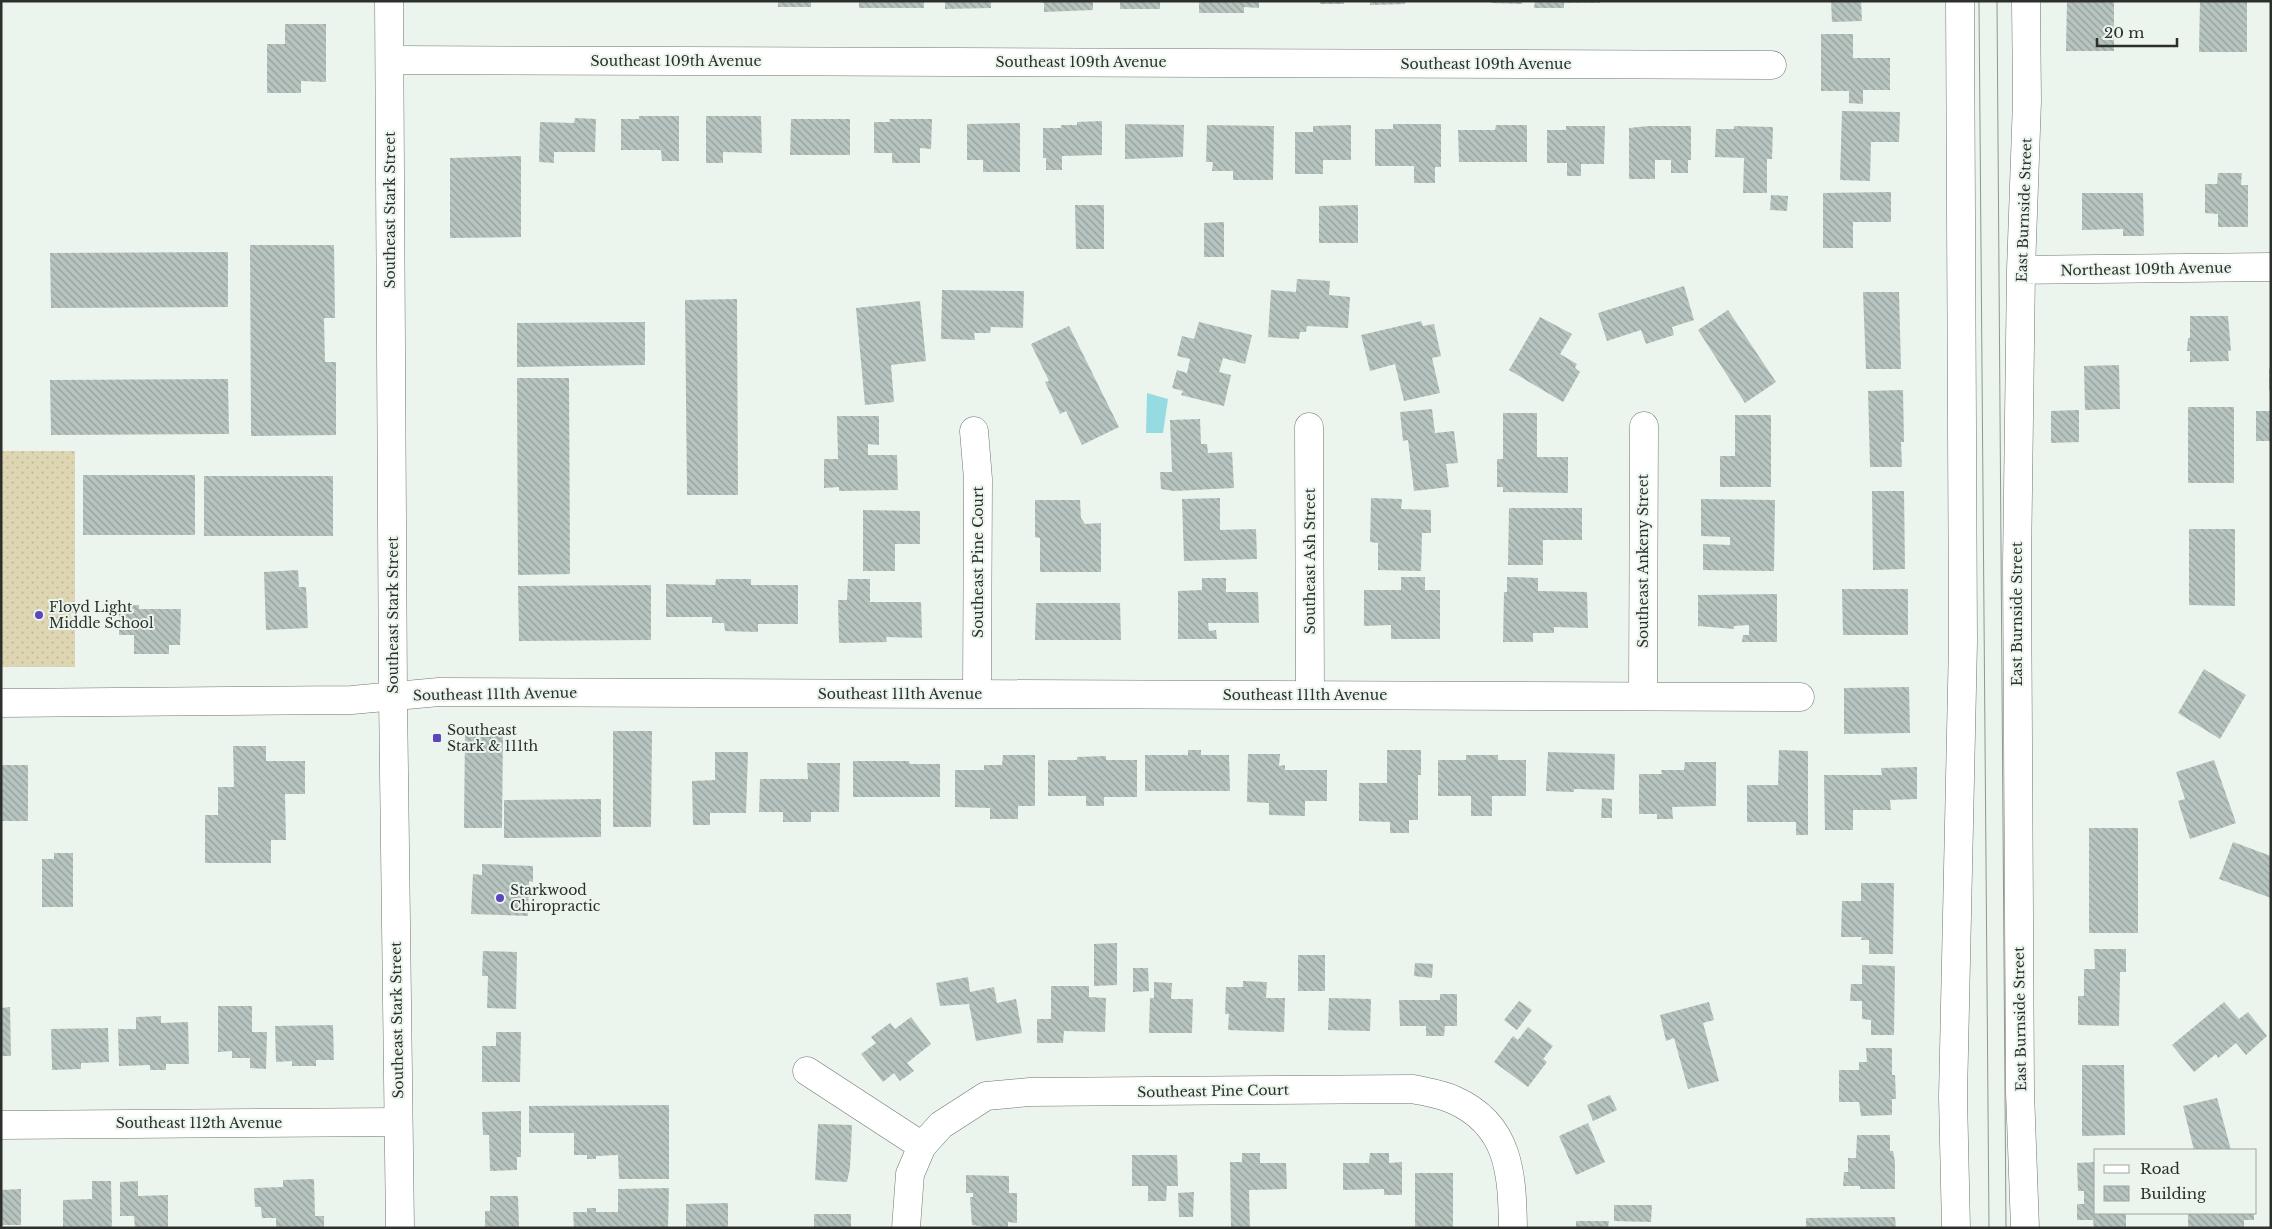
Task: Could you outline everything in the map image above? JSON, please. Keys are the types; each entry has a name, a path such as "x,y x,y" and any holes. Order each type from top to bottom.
{"street":[{"name":"Southeast Stark Street","path":"390,1 393,696 400,1228"},
{"path":"1956,1228 1953,1097 1963,642 1960,1"},
{"name":"East Burnside Street","path":"2025,1228 2020,1082 2017,575 2021,270 2027,101 2026,1"},
{"name":"Southeast 109th Avenue","path":"390,60 1772,65"},
{"name":"Northeast 109th Avenue","path":"2021,270 2271,267"},
{"name":"Southeast Ankeny Street","path":"1643,696 1644,426"},
{"name":"Southeast Ash Street","path":"1309,427 1310,695"},
{"name":"Southeast Pine Court","path":"974,431 978,479 977,694"},
{"name":"Southeast 111th Avenue","path":"1,703 352,700 439,692 1800,697"},
{"path":"807,1071 922,1146"},
{"name":"Southeast Pine Court","path":"906,1228 910,1174 922,1146 941,1124 986,1096 1030,1092 1413,1089 1453,1100 1477,1113 1497,1137 1508,1160 1513,1228"},
{"name":"Southeast 112th Avenue","path":"1,1125 398,1122"}],"shaded area":[{"name":"Floyd Light Middle School","path":"1,451 75,451 75,667 1,667"}],"water":[{"path":"1147,393 1168,399 1163,433 1146,433"}],"building":[{"path":"778,1 811,1 811,7 778,7"},
{"path":"859,1 924,1 924,8 859,8"},
{"path":"945,1 991,1 991,8 945,9"},
{"path":"1038,1 1093,1 1093,10 1044,12 1044,3"},
{"path":"1120,1 1160,1 1160,9 1120,9"},
{"path":"1199,1 1259,1 1259,8 1244,7 1244,13 1199,13"},
{"path":"1320,1 1344,1 1344,4 1320,4"},
{"path":"1370,1 1405,1 1405,4 1370,5"},
{"path":"1491,1 1522,1 1522,4 1491,3"},
{"path":"1535,1 1600,1 1600,3 1564,3 1564,8 1534,8"},
{"path":"1831,1 1861,1 1862,21 1832,22"},
{"path":"2067,1 2114,1 2114,51 2066,51"},
{"path":"2200,1 2247,1 2247,52 2199,52"},
{"path":"285,24 326,24 326,82 301,81 301,93 267,93 267,44 285,44"},
{"path":"1821,34 1853,34 1853,58 1890,58 1890,90 1863,90 1863,104 1849,103 1849,91 1821,91"},
{"path":"1842,111 1900,112 1899,142 1871,142 1870,181 1840,180"},
{"path":"639,116 679,116 679,161 662,161 661,150 621,150 621,119 639,119"},
{"path":"706,116 761,116 762,153 723,152 723,163 706,163"},
{"path":"575,118 596,119 595,152 554,152 554,163 539,162 540,122 574,123"},
{"path":"791,119 850,119 850,155 790,155"},
{"path":"889,119 932,119 931,149 920,148 920,163 892,163 892,153 874,153 874,122 890,122"},
{"path":"1102,121 1102,155 1062,156 1062,170 1046,170 1046,158 1043,158 1043,128 1061,128 1061,125 1077,125 1077,122"},
{"path":"1020,123 1020,172 983,172 983,160 967,160 967,124"},
{"path":"1125,124 1184,125 1183,157 1125,159"},
{"path":"1393,124 1441,124 1441,167 1435,167 1435,183 1414,183 1414,166 1375,166 1375,129 1393,129"},
{"path":"1207,125 1274,126 1273,180 1233,180 1233,171 1212,171 1213,162 1206,162"},
{"path":"1351,125 1351,160 1323,160 1323,174 1295,174 1295,132 1313,132 1313,126"},
{"path":"1496,125 1527,125 1527,162 1459,162 1458,130 1495,130"},
{"path":"1566,126 1605,126 1604,164 1581,164 1581,176 1567,176 1567,163 1547,163 1547,130 1566,130"},
{"path":"1691,126 1691,160 1688,160 1688,173 1671,173 1671,160 1655,160 1655,179 1629,179 1629,128"},
{"path":"1734,126 1773,127 1772,159 1767,159 1767,193 1743,193 1744,158 1715,157 1716,129 1734,129"},
{"path":"521,156 521,237 450,238 450,158"},
{"path":"2218,173 2242,173 2241,185 2248,185 2248,227 2218,227 2218,214 2205,213 2205,184 2217,184"},
{"path":"1891,192 1891,222 1853,222 1853,248 1823,248 1823,193"},
{"path":"2082,193 2143,193 2144,236 2123,236 2123,229 2082,230"},
{"path":"1771,195 1788,196 1787,211 1770,210"},
{"path":"1075,205 1104,205 1104,249 1076,249"},
{"path":"1358,205 1358,243 1319,243 1319,206"},
{"path":"1224,222 1224,257 1204,257 1204,223"},
{"path":"250,245 334,245 335,318 324,318 325,362 336,362 336,435 251,436"},
{"path":"228,252 228,307 51,308 50,253"},
{"path":"1297,279 1330,281 1329,295 1350,297 1348,328 1307,326 1306,332 1300,332 1299,339 1268,337 1271,290 1296,292"},
{"path":"1684,286 1694,320 1672,327 1674,335 1646,344 1641,330 1607,341 1598,313"},
{"path":"942,290 1024,291 1023,328 991,327 990,333 974,333 975,340 941,339"},
{"path":"1863,292 1899,292 1901,369 1866,369"},
{"path":"737,299 738,495 687,495 685,300"},
{"path":"920,301 926,361 891,365 894,402 865,405 856,308"},
{"path":"1728,310 1776,382 1745,403 1698,330"},
{"path":"2190,316 2228,316 2231,351 2228,351 2229,361 2190,362 2190,351 2187,351 2188,338 2190,338"},
{"path":"1540,317 1572,334 1560,354 1577,364 1575,368 1580,372 1563,402 1509,370"},
{"path":"1421,321 1423,326 1434,324 1441,356 1432,358 1440,393 1404,401 1395,364 1370,371 1361,335"},
{"path":"645,322 645,365 517,367 517,323"},
{"path":"1199,322 1252,335 1245,364 1223,358 1219,372 1231,375 1224,406 1181,395 1183,391 1172,388 1177,370 1187,373 1190,359 1177,356 1182,336 1194,339"},
{"path":"1069,326 1119,427 1082,445 1066,411 1060,414 1045,382 1049,381 1031,344"},
{"path":"2119,365 2120,409 2085,410 2084,366"},
{"path":"2269,368 2271,368 2271,391 2269,391"},
{"path":"517,378 569,378 570,574 518,575"},
{"path":"228,379 229,434 51,435 50,380"},
{"path":"1903,390 1904,442 1901,442 1902,467 1870,467 1868,391"},
{"path":"2188,407 2234,407 2234,483 2188,483"},
{"path":"1432,409 1435,433 1454,431 1458,463 1446,464 1449,487 1414,491 1408,440 1403,441 1400,412"},
{"path":"2079,410 2079,442 2051,443 2051,411"},
{"path":"2256,411 2271,411 2271,441 2256,441"},
{"path":"1503,413 1537,413 1537,457 1568,457 1568,493 1503,492 1503,487 1497,487 1497,459 1503,459"},
{"path":"1735,415 1771,415 1771,487 1720,487 1720,456 1735,456"},
{"path":"837,416 879,416 879,445 868,444 868,455 897,455 898,490 839,491 839,487 824,488 824,459 838,459"},
{"path":"1200,419 1201,444 1207,444 1208,453 1232,452 1234,488 1174,491 1161,489 1160,472 1172,472 1170,420"},
{"path":"83,475 195,475 195,535 83,535"},
{"path":"204,476 333,476 333,536 204,536"},
{"path":"1872,491 1904,491 1905,569 1873,570"},
{"path":"1220,498 1220,530 1256,529 1257,559 1184,561 1182,499"},
{"path":"1371,498 1402,499 1401,509 1431,510 1431,533 1422,533 1421,571 1378,570 1378,543 1370,542"},
{"path":"1701,499 1775,500 1774,571 1703,570 1703,544 1730,545 1730,537 1701,536"},
{"path":"1035,500 1080,500 1081,518 1085,524 1101,523 1101,572 1040,572 1040,538 1035,537"},
{"path":"1509,508 1582,508 1582,540 1543,540 1543,565 1508,565"},
{"path":"863,510 920,511 920,544 895,544 895,571 863,571"},
{"path":"2189,529 2235,529 2235,606 2189,605"},
{"path":"298,570 299,587 306,587 308,628 266,630 264,572"},
{"path":"1401,577 1425,577 1425,590 1440,590 1440,639 1391,639 1391,625 1364,626 1364,590 1401,590"},
{"path":"1507,577 1538,578 1538,591 1587,592 1588,628 1554,627 1554,633 1533,633 1533,642 1503,642 1504,592 1507,592"},
{"path":"1202,578 1226,578 1226,592 1258,592 1259,623 1208,623 1209,631 1216,630 1217,639 1178,639 1178,591 1202,590"},
{"path":"716,579 751,579 751,585 798,585 798,624 758,624 758,632 725,631 724,623 712,623 712,617 666,617 666,584 715,585"},
{"path":"848,579 870,579 870,602 921,602 922,638 886,637 887,642 839,643 838,600 847,600"},
{"path":"651,585 651,640 519,641 518,586"},
{"path":"1842,589 1908,589 1908,635 1843,635"},
{"path":"1777,594 1777,642 1742,642 1743,635 1749,635 1749,625 1734,626 1734,629 1698,626 1698,595"},
{"path":"1036,603 1120,603 1121,640 1035,640"},
{"path":"119,605 139,605 139,609 181,609 180,645 169,645 169,654 134,654 134,635 119,635"},
{"path":"2204,669 2246,695 2220,739 2178,713"},
{"path":"1909,687 1910,733 1844,734 1844,688"},
{"path":"465,731 503,732 502,828 464,828"},
{"path":"613,731 652,731 651,827 613,827"},
{"path":"233,746 266,746 266,761 305,761 305,794 285,794 286,840 271,840 271,863 205,863 205,815 218,815 218,787 234,787"},
{"path":"1188,750 1201,750 1201,755 1229,755 1230,791 1145,791 1145,755 1188,755"},
{"path":"1387,750 1421,750 1421,775 1418,775 1418,820 1409,820 1409,833 1390,833 1390,822 1359,821 1359,783 1387,783"},
{"path":"1779,750 1808,751 1808,835 1796,835 1796,822 1747,822 1747,785 1778,785"},
{"path":"715,752 748,752 746,813 710,813 710,825 693,825 692,781 715,780"},
{"path":"1548,752 1615,754 1614,790 1574,789 1574,792 1546,791"},
{"path":"1248,754 1280,754 1279,766 1285,765 1285,770 1327,770 1327,801 1305,801 1305,816 1269,815 1269,803 1247,802"},
{"path":"1003,755 1035,755 1035,806 1018,806 1018,819 990,819 990,808 955,807 955,770 984,770 984,765 1002,765"},
{"path":"1466,755 1498,755 1498,760 1526,760 1526,796 1492,796 1492,816 1471,816 1471,796 1438,796 1438,760 1466,760"},
{"path":"1106,756 1106,760 1137,760 1137,797 1104,797 1104,806 1086,806 1086,796 1048,796 1048,760 1077,760 1077,757"},
{"path":"2214,760 2236,823 2190,839 2178,801 2185,799 2176,772"},
{"path":"853,761 909,761 910,764 940,764 940,797 853,797"},
{"path":"1685,762 1716,762 1716,806 1672,807 1673,819 1657,819 1657,814 1639,814 1639,774 1662,774 1661,770 1684,770"},
{"path":"807,763 840,763 839,812 811,812 811,822 783,822 783,812 759,812 760,779 808,779"},
{"path":"1,765 28,765 28,821 1,821"},
{"path":"1917,767 1917,799 1890,800 1891,810 1853,810 1853,830 1825,830 1824,775 1882,775 1881,768"},
{"path":"1602,798 1612,799 1612,818 1601,818"},
{"path":"601,799 601,837 504,838 504,800"},
{"path":"2089,828 2138,828 2138,933 2089,933"},
{"path":"2233,842 2271,856 2271,898 2219,879"},
{"path":"54,853 73,853 73,907 42,907 42,859 54,859"},
{"name":"Starkwood Chiropractic","path":"482,864 533,866 533,882 529,881 528,916 471,914 473,874 482,875"},
{"path":"1861,883 1894,883 1893,954 1869,954 1869,940 1861,940 1862,937 1841,937 1842,901 1861,901"},
{"path":"1117,943 1117,985 1094,986 1094,944"},
{"path":"2094,949 2126,949 2126,972 2120,972 2119,1026 2078,1025 2078,996 2084,996 2084,969 2095,969"},
{"path":"483,951 517,952 516,1009 487,1008 488,976 482,976"},
{"path":"1298,955 1325,955 1325,991 1298,991"},
{"path":"1415,963 1433,964 1432,978 1414,976"},
{"path":"1862,965 1895,966 1894,1035 1871,1035 1871,1020 1862,1019 1862,1001 1850,1001 1851,984 1862,984"},
{"path":"1133,968 1148,968 1149,991 1133,992"},
{"path":"968,977 970,992 994,987 997,1003 1016,999 1022,1033 976,1041 969,1004 940,1006 936,983"},
{"path":"1243,981 1267,982 1266,998 1285,998 1284,1032 1228,1030 1229,1014 1225,1014 1226,987 1243,987"},
{"path":"1154,982 1172,983 1171,999 1193,999 1192,1033 1149,1033 1150,998 1154,998"},
{"path":"1051,986 1089,986 1089,997 1106,998 1105,1032 1064,1031 1063,1043 1037,1043 1037,1019 1051,1019"},
{"path":"1440,994 1457,994 1457,1026 1445,1026 1444,1036 1426,1036 1426,1026 1400,1026 1399,1000 1440,1000"},
{"path":"1329,998 1371,999 1370,1031 1328,1030"},
{"path":"1519,1001 1532,1010 1517,1030 1504,1020"},
{"path":"1709,1002 1714,1020 1703,1023 1719,1081 1688,1089 1674,1038 1666,1041 1660,1015"},
{"path":"2224,1002 2239,1019 2248,1012 2267,1036 2246,1055 2236,1043 2218,1058 2216,1054 2194,1072 2172,1045"},
{"path":"218,1006 252,1006 252,1032 267,1032 266,1069 250,1068 250,1058 232,1058 232,1051 218,1052"},
{"path":"10,1007 11,1056 1,1056 1,1008"},
{"path":"161,1016 161,1023 188,1022 189,1064 166,1064 166,1070 150,1070 150,1065 119,1066 118,1029 136,1029 136,1017"},
{"path":"911,1017 931,1044 907,1063 914,1071 900,1081 894,1073 883,1082 861,1054 876,1043 871,1037 890,1023 895,1029"},
{"path":"333,1025 334,1060 316,1060 316,1066 292,1066 292,1061 276,1062 275,1026"},
{"path":"1528,1027 1553,1046 1543,1059 1547,1062 1528,1087 1494,1062 1513,1036 1518,1040"},
{"path":"108,1028 109,1062 81,1063 81,1069 52,1070 51,1029"},
{"path":"496,1032 521,1032 520,1082 482,1082 482,1046 496,1046"},
{"path":"1866,1048 1892,1048 1892,1075 1895,1075 1896,1099 1892,1099 1892,1115 1861,1116 1859,1102 1839,1102 1839,1070 1859,1070 1859,1062 1867,1062"},
{"path":"2082,1065 2124,1065 2125,1135 2082,1136"},
{"path":"1610,1095 1617,1110 1593,1121 1587,1105"},
{"path":"2217,1098 2231,1149 2194,1149 2183,1106"},
{"path":"669,1105 669,1179 619,1179 618,1155 596,1156 596,1159 587,1159 587,1155 574,1155 574,1133 529,1133 529,1106"},
{"path":"521,1111 521,1157 517,1157 517,1170 490,1171 489,1135 483,1135 482,1112"},
{"path":"1588,1123 1605,1162 1576,1175 1559,1136"},
{"path":"818,1124 852,1125 850,1168 847,1182 815,1180"},
{"path":"1857,1135 1890,1135 1890,1151 1893,1151 1895,1162 1895,1189 1860,1189 1860,1186 1843,1186 1844,1172 1848,1172 1848,1158 1856,1158"},
{"path":"1242,1153 1260,1153 1260,1163 1286,1163 1287,1189 1249,1190 1250,1228 1231,1228 1230,1162 1242,1162"},
{"path":"1370,1153 1389,1153 1389,1163 1402,1162 1402,1195 1384,1195 1384,1189 1343,1190 1343,1163 1369,1163"},
{"path":"1132,1155 1177,1155 1178,1186 1167,1186 1166,1201 1148,1201 1148,1186 1132,1186"},
{"path":"2094,1162 2094,1214 2126,1214 2126,1228 2094,1228 2093,1220 2077,1220 2077,1204 2084,1204 2084,1191 2078,1191 2077,1163"},
{"path":"1415,1173 1453,1173 1453,1228 1415,1228"},
{"path":"966,1175 1009,1176 1009,1193 1017,1193 1017,1223 1008,1222 1008,1228 981,1228 981,1226 972,1225 970,1197 973,1197 973,1193 966,1193"},
{"path":"314,1179 315,1216 324,1216 324,1228 276,1228 276,1218 262,1218 261,1207 255,1207 254,1188 283,1187 283,1180"},
{"path":"92,1181 111,1181 112,1228 63,1228 63,1200 92,1199"},
{"path":"138,1181 138,1196 168,1195 168,1228 135,1228 134,1216 120,1216 120,1182"},
{"path":"669,1188 668,1228 574,1228 573,1212 587,1212 587,1208 596,1208 596,1212 618,1212 618,1189"},
{"path":"21,1189 21,1225 1,1225 1,1190"},
{"path":"1194,1192 1193,1217 1179,1217 1178,1193"},
{"path":"490,1196 518,1196 519,1228 485,1228 485,1211 490,1211"},
{"path":"728,1203 728,1228 686,1228 686,1204"},
{"path":"1614,1205 1652,1205 1651,1222 1614,1221"},
{"path":"814,1214 851,1214 851,1228 814,1228"},
{"path":"2188,1214 2254,1214 2254,1220 2244,1220 2244,1228 2188,1228"},
{"path":"1895,1217 1896,1228 1806,1228 1806,1218"},
{"path":"1576,1221 1609,1221 1608,1228 1576,1228"}],"tram line":[{"path":"1979,1 1989,1228"},
{"path":"1997,1 2006,1228"}],"place":[{"name":"Floyd Light Middle School","path":"39,615"},
{"name":"Southeast Stark & 111th","path":"437,738"},
{"name":"Starkwood Chiropractic","path":"500,898"}]}
